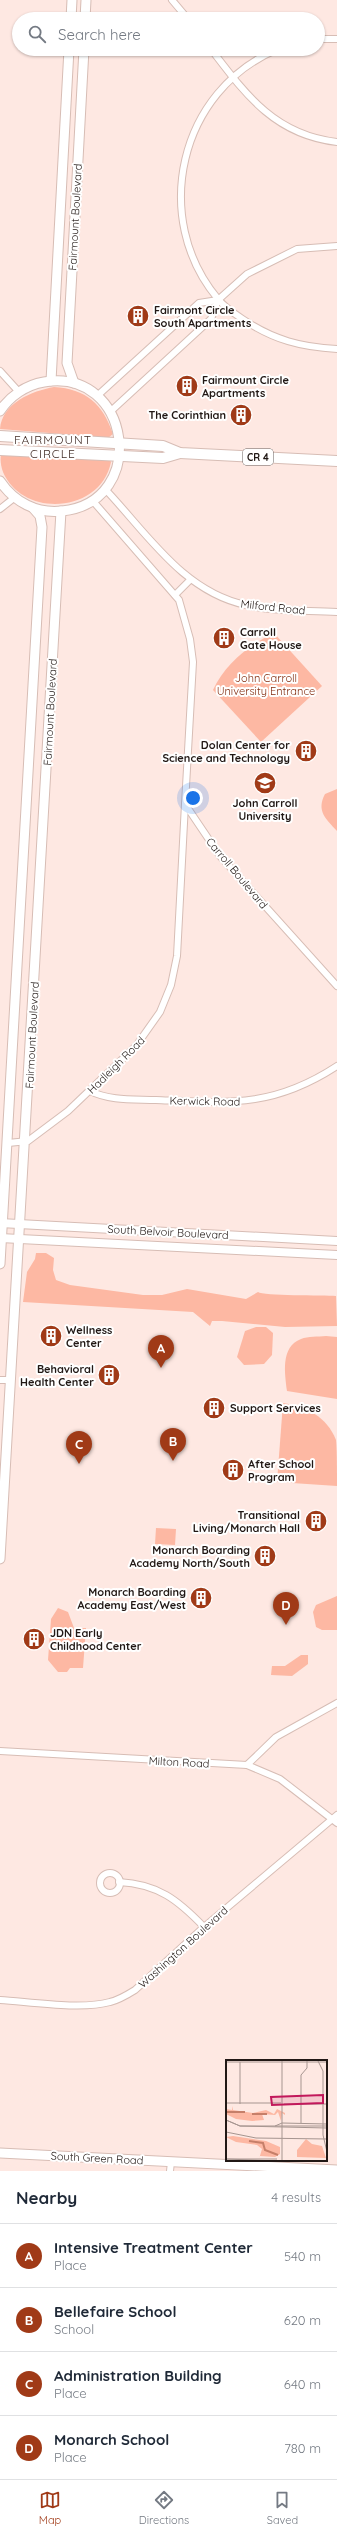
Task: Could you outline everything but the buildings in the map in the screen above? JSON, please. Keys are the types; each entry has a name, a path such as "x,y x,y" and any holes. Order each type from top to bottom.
{"main road":[{"path":"71,12 72,0"},
{"path":"85,12 86,0"},
{"name":"Fairmount Boulevard","path":"52,381 69,56"},
{"name":"Fairmount Boulevard","path":"74,383 67,363 84,56"},
{"path":"0,482 14,498 34,508 61,511 78,508 92,500 105,488 115,472 120,455 118,428 111,411 97,396 74,383 52,381 37,383 19,392 1,405"},
{"name":"CR 4","path":"0,436 163,446 180,453"},
{"name":"CR 4","path":"0,450 163,458 180,453 337,461"},
{"name":"Fairmount Boulevard","path":"0,1264 1,1222 8,1143 42,527 40,516 34,508"},
{"name":"Fairmount Boulevard","path":"0,1559 20,1239 61,511"},
{"name":"South Green Road","path":"0,2153 171,2167 337,2170"}],"street":[{"path":"172,0 182,12"},
{"path":"325,39 337,39"},
{"path":"216,56 251,100 280,123 307,135 337,142"},
{"path":"265,56 253,62 233,78 212,100 195,126 183,161 180,189 182,217 190,250 205,281 218,300 264,333 291,344 337,349"},
{"path":"111,411 211,319 218,300 247,274 276,258 297,249 337,246"},
{"path":"97,396 199,303 218,300"},
{"path":"0,371 19,392"},
{"name":"Milford Road","path":"105,488 190,580 215,595 245,605 337,612"},
{"path":"0,509 14,498"},
{"path":"92,500 176,595 181,603 188,630 193,662 185,804"},
{"path":"176,595 190,580"},
{"name":"Hadleigh Road","path":"25,1142 68,1112 90,1091 144,1038 160,1012 171,985 178,945 185,804"},
{"name":"Carroll Boulevard","path":"185,804 220,856 337,986"},
{"name":"Kerwick Road","path":"90,1091 113,1098 242,1102 264,1099 298,1088 337,1066"},
{"path":"8,1143 25,1142"},
{"name":"South Belvoir Boulevard","path":"1,1222 337,1241"},
{"name":"South Belvoir Boulevard","path":"1,1238 85,1244 337,1255"},
{"path":"0,1380 11,1380"},
{"path":"246,1765 276,1737 337,1703"},
{"name":"Milton Road","path":"0,1750 246,1765 280,1779 335,1818"},
{"name":"Washington Boulevard","path":"0,2000 87,2005 111,2002 135,1990 204,1927 335,1818"},
{"path":"119,1882 149,1885 165,1893 185,1907 204,1927"}],"green space":[{"path":"54,387 75,391 92,400 104,414 113,434 108,438 0,429 6,412 12,405 28,395"},
{"path":"1,455 109,459 111,462 104,479 93,492 78,500 61,504 43,503 27,497 13,487 3,472"},
{"name":"John Carroll University Entrance","path":"274,633 322,686 261,742 213,690 224,672 239,656 256,643"},
{"path":"337,789 337,831 326,819 322,810 322,800 325,794"},
{"path":"36,1253 46,1253 54,1258 53,1270 56,1280 70,1285 143,1295 162,1295 187,1289 246,1299 258,1292 281,1295 336,1296 337,1326 285,1327 212,1321 210,1326 193,1312 23,1302 27,1272 35,1259"},
{"path":"256,1327 266,1327 273,1333 272,1355 264,1364 244,1365 237,1357 245,1331"},
{"path":"326,1336 337,1337 337,1399 287,1391 285,1362 290,1348 294,1343 304,1338"},
{"path":"283,1403 300,1407 315,1414 332,1432 336,1440 337,1486 277,1482"},
{"path":"156,1528 176,1529 175,1545 155,1544"},
{"path":"337,1596 337,1630 322,1630 316,1627 313,1612 316,1605"},
{"path":"58,1608 68,1612 74,1628 86,1628 83,1668 70,1668 67,1672 58,1672 48,1660 51,1619"},
{"path":"301,1655 308,1655 308,1664 292,1676 271,1675 272,1666 285,1666"}],"place":[{"name":"Fairmont Circle South Apartments","path":"138,316"},
{"name":"Fairmount Circle Apartments","path":"187,386"},
{"name":"The Corinthian","path":"241,415"},
{"name":"Carroll Gate House","path":"224,638"},
{"name":"Dolan Center for Science and Technology","path":"306,751"},
{"name":"John Carroll University","path":"265,783"},
{"name":"Wellness Center","path":"51,1336"},
{"name":"Intensive Treatment Center","path":"161,1368"},
{"name":"Behavioral Health Center","path":"109,1375"},
{"name":"Support Services","path":"214,1408"},
{"name":"Bellefaire School","path":"173,1461"},
{"name":"Administration Building","path":"79,1464"},
{"name":"After School Program","path":"233,1470"},
{"name":"Transitional Living/Monarch Hall","path":"316,1521"},
{"name":"Monarch Boarding Academy North/South","path":"265,1556"},
{"name":"Monarch Boarding Academy East/West","path":"201,1598"},
{"name":"Monarch School","path":"286,1625"},
{"name":"JDN Early Childhood Center","path":"34,1639"}],"district":[{"name":"FAIRMOUNT CIRCLE","path":"53,446"}]}
